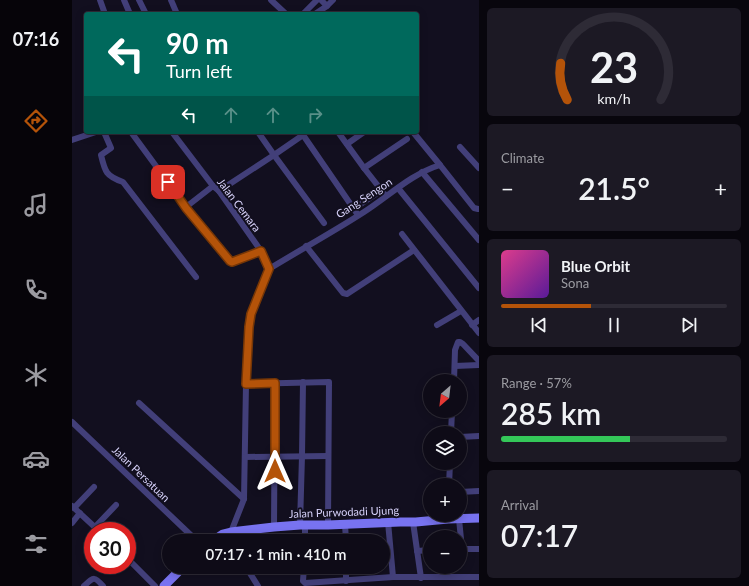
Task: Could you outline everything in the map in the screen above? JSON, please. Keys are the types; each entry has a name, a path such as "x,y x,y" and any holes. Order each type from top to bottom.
{"street":[{"path":"100,0 104,12"},
{"path":"124,0 129,12"},
{"path":"139,0 145,12"},
{"path":"170,0 176,12"},
{"path":"271,0 284,12"},
{"path":"305,12 317,0"},
{"path":"321,0 327,12"},
{"path":"318,12 333,0"},
{"path":"72,140 90,134"},
{"path":"105,134 111,148 101,155 105,169 112,178 123,182 196,277"},
{"path":"132,134 186,208 230,261 232,262 261,251"},
{"name":"Jalan Cemara","path":"174,134 213,186 219,191 261,251 269,269"},
{"path":"259,134 324,223"},
{"path":"219,191 301,134"},
{"path":"303,134 358,215"},
{"path":"339,134 386,196"},
{"path":"346,144 361,134"},
{"path":"414,134 437,166 474,208 479,209"},
{"path":"364,168 407,139"},
{"path":"460,147 479,168"},
{"name":"Gang Sengon","path":"269,269 358,215 422,172 437,166"},
{"path":"422,172 479,240"},
{"path":"186,208 213,186"},
{"path":"398,188 479,288"},
{"path":"353,209 382,190"},
{"path":"402,234 479,333"},
{"path":"306,246 343,293 347,294 414,250"},
{"path":"228,534 244,499 246,384 249,327 251,314 269,269"},
{"path":"437,326 461,311"},
{"path":"472,325 479,320"},
{"path":"454,374 455,350 458,342 464,344 479,361"},
{"path":"454,366 479,365"},
{"path":"303,382 302,525 304,534"},
{"path":"246,384 329,382 328,525"},
{"path":"274,527 275,383"},
{"path":"139,403 244,499"},
{"name":"Jalan Persatuan","path":"72,422 190,534"},
{"path":"467,437 479,436"},
{"path":"245,457 328,456"},
{"path":"89,522 73,507 94,486"},
{"path":"467,492 479,491"},
{"path":"103,522 116,505"},
{"path":"72,522 80,514"},
{"name":"Jalan Purwodadi Ujung","path":"467,519 479,518"},
{"name":"Jalan Purwodadi Ujung","path":"234,534 274,527 302,525 423,521"},
{"path":"388,522 389,534"},
{"path":"413,522 421,578"},
{"path":"345,524 346,534"},
{"path":"467,549 479,549"},
{"path":"417,551 423,551"},
{"path":"390,552 393,577"},
{"path":"136,567 155,586"},
{"path":"164,586 176,574"},
{"path":"250,574 258,586"},
{"path":"304,574 303,581 305,583 393,577 479,577"},
{"path":"346,574 346,581"},
{"path":"84,586 94,578 104,586"}],"route":[{"path":"168,182 186,208 230,261 232,262 261,251 269,269 251,314 246,384 275,383 275,471"}]}
